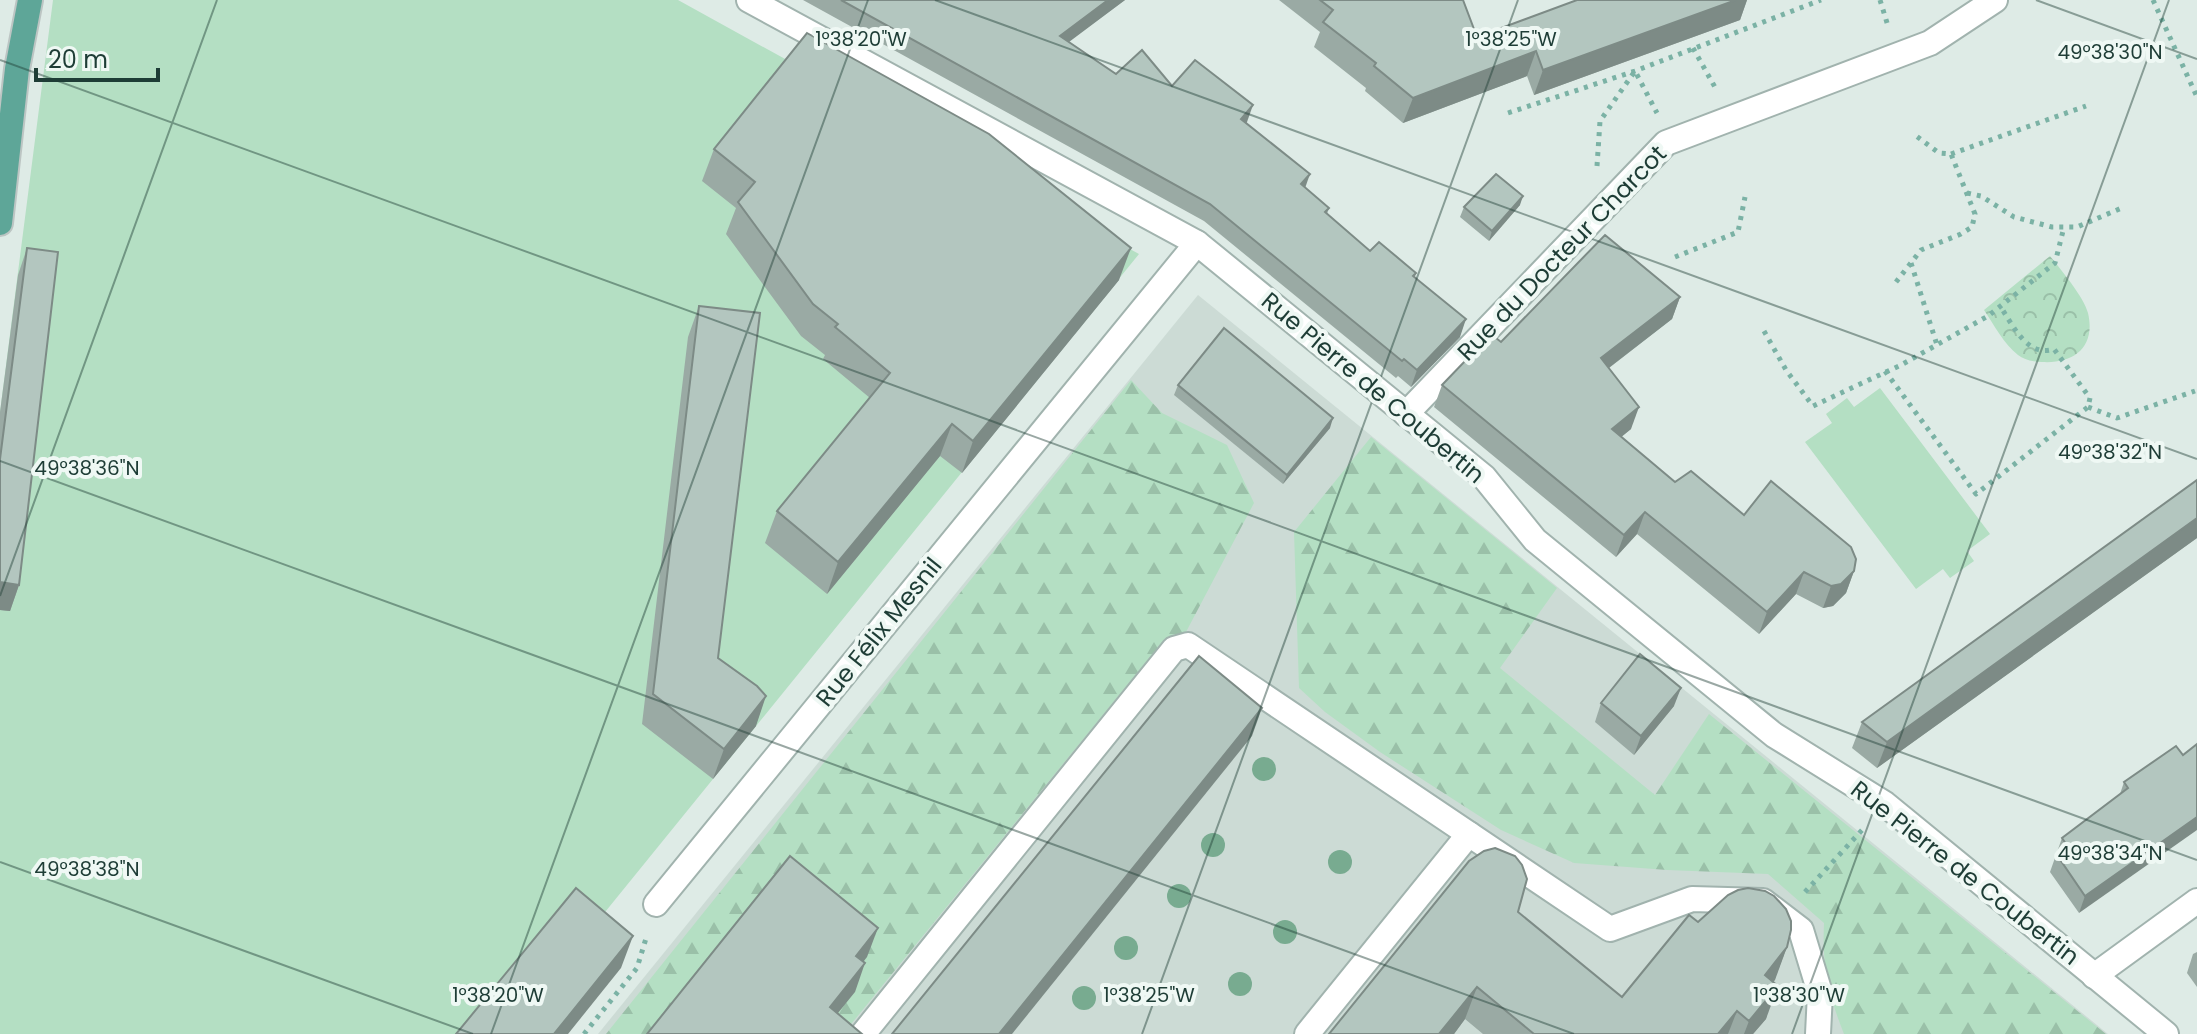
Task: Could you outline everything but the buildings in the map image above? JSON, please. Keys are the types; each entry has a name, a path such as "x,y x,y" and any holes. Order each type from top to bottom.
{"main road":[{"path":"0,223 17,69 30,0"}],"street":[{"name":"Rue Pierre de Coubertin","path":"749,0 1197,243 1484,477 1535,540 1547,550 1774,735 1885,804 2166,1034"},
{"name":"Rue du Docteur Charcot","path":"1406,414 1666,143 1930,43 1995,0"},
{"name":"Rue Félix Mesnil","path":"656,904 1197,243"},
{"path":"863,1034 1174,649 1188,645 1610,929 1692,899 1763,901 1801,930 1820,993 1818,1034"},
{"path":"1307,1034 1469,834"},
{"path":"2094,976 2197,901"}],"path":[{"path":"1508,113 1635,71 1821,0"},
{"path":"2153,0 2197,97"},
{"path":"1693,48 1731,118"},
{"path":"1635,71 1672,141"},
{"path":"1597,177 1600,121 1635,71"},
{"path":"1915,135 1939,153 1951,154 2086,106"},
{"path":"1896,282 1921,250 1972,227 1975,214 1951,154"},
{"path":"1966,192 1981,196 2014,217 2052,227 2077,227 2124,207"},
{"path":"1675,257 1738,232 1745,197"},
{"path":"1764,331 1786,370 1813,406 1937,345 1988,316 2055,263 2064,227"},
{"path":"1911,263 1937,345"},
{"path":"1885,371 1976,494 2088,407 2090,398 2054,349 2036,351 2027,345 2000,306"},
{"path":"2088,407 2117,418 2195,391"},
{"path":"1783,916 1885,804"},
{"path":"584,1034 637,968 656,904"}],"shaded area":[{"path":"1198,295 2108,1034 598,1034"}],"green space":[{"path":"53,0 678,0 1139,254 584,938 568,1034 0,1034 0,412"},
{"path":"2050,256 2086,307 2089,335 2080,351 2073,356 2053,362 2036,362 2013,351 1984,310"},
{"path":"1131,380 1162,413 1227,445 1254,503 1186,632 1164,640 843,1034 606,1034"},
{"path":"1880,388 1990,534 1967,551 1974,561 1950,578 1943,569 1916,589 1805,442 1832,423 1826,414 1847,398 1854,407"},
{"path":"1371,437 1557,588 1500,668 1655,795 1709,714 2106,1034 1844,1034 1827,980 1824,923 1768,874 1574,863 1501,830 1380,752 1325,712 1299,688 1294,532"}]}
